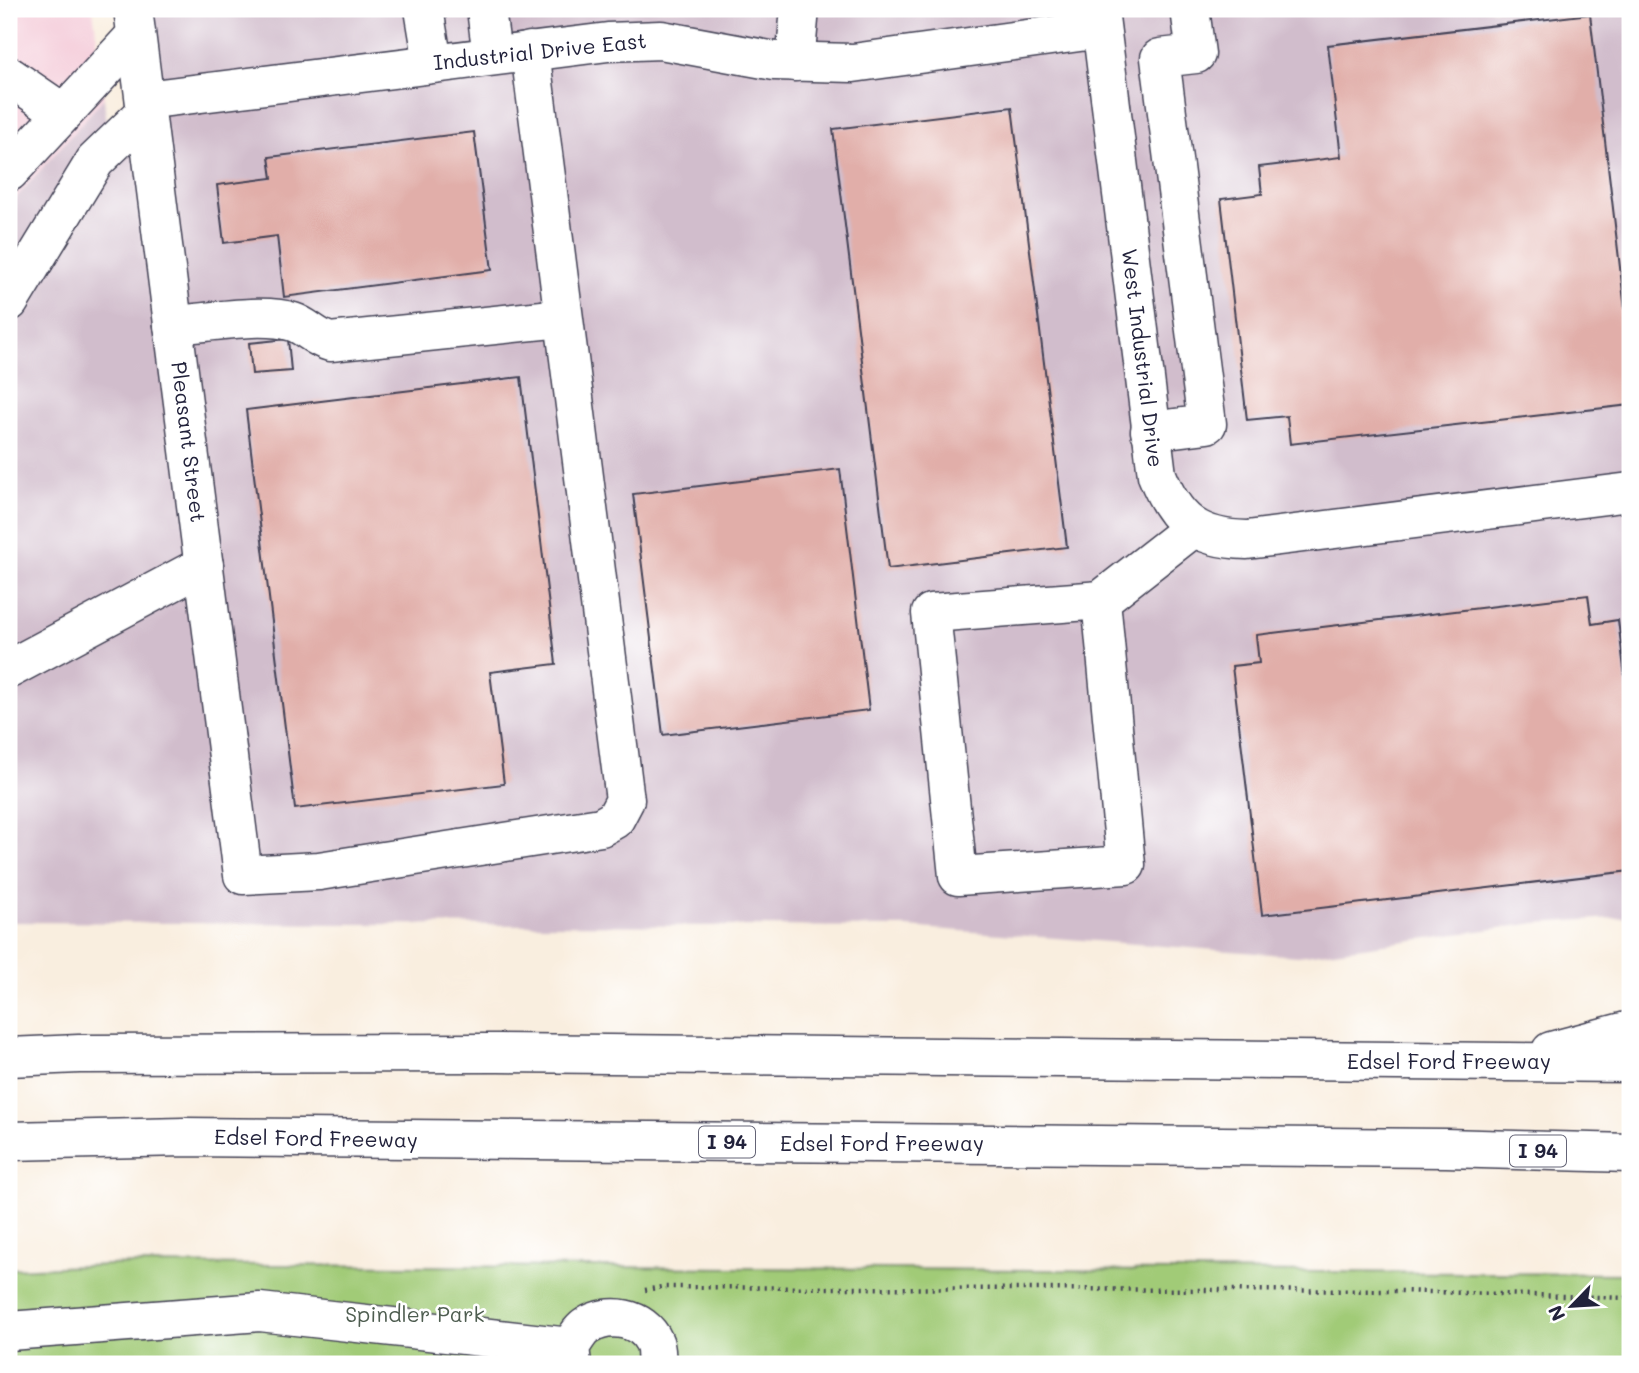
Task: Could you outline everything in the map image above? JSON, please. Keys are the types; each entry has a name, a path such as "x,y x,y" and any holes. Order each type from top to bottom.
{"main road":[{"path":"424,9 433,63"},
{"path":"486,9 492,56"},
{"path":"796,62 800,9"},
{"path":"1150,432 1207,424 1160,58 1196,54 1190,9"},
{"name":"Industrial Drive East","path":"146,106 433,63 608,42 661,40 796,62 853,63 1100,19"},
{"name":"West Industrial Drive","path":"1100,19 1150,432 1157,475 1166,499 1178,516 1194,528 1226,540 1247,540 1630,492"},
{"path":"9,172 63,113 135,22"},
{"name":"Pleasant Street","path":"135,22 243,874 319,871 601,827 615,819 625,800 562,317"},
{"path":"173,325 274,318 295,322 317,339 330,342 562,317 530,51"},
{"path":"9,76 63,113"},
{"path":"9,302 94,161 146,106"},
{"path":"1113,121 1167,112"},
{"path":"1101,600 1126,865 958,876 931,613 1101,600 1194,528"},
{"path":"9,669 204,565"},
{"path":"1511,1062 1630,1030"},
{"name":"Edsel Ford Freeway","path":"9,1057 79,1054 498,1053 1630,1063"},
{"name":"Edsel Ford Freeway","path":"9,1142 184,1137 1432,1148 1630,1153"},
{"path":"9,1331 260,1312 571,1356 584,1326 619,1318 640,1325 648,1334 655,1343 657,1364"}],"path":[{"path":"636,1292 662,1287 1399,1291 1630,1298"},
{"path":"276,1364 365,1364"}],"shaded area":[{"path":"9,9 93,9 104,98 9,206"},
{"path":"145,9 1630,9 1630,917 1536,923 1298,956 907,927 9,922 9,206 104,98 109,150 162,144"}],"green space":[{"name":"Spindler Park","path":"136,1264 1630,1274 1630,1364 9,1364 9,1269"}],"building":[{"path":"1590,14 1630,352 1630,405 1290,444 1287,416 1247,420 1221,199 1262,194 1259,167 1341,157 1328,45"},
{"path":"1012,107 1067,547 888,569 833,129"},
{"path":"474,132 492,270 284,297 277,236 224,243 217,185 272,178 269,157"},
{"path":"288,339 291,371 252,374 249,343"},
{"path":"521,377 556,664 490,672 504,784 295,809 246,410"},
{"path":"840,469 869,710 663,735 633,494"},
{"path":"1588,595 1592,624 1618,620 1630,718 1630,871 1262,915 1232,666 1259,663 1256,635"}]}
